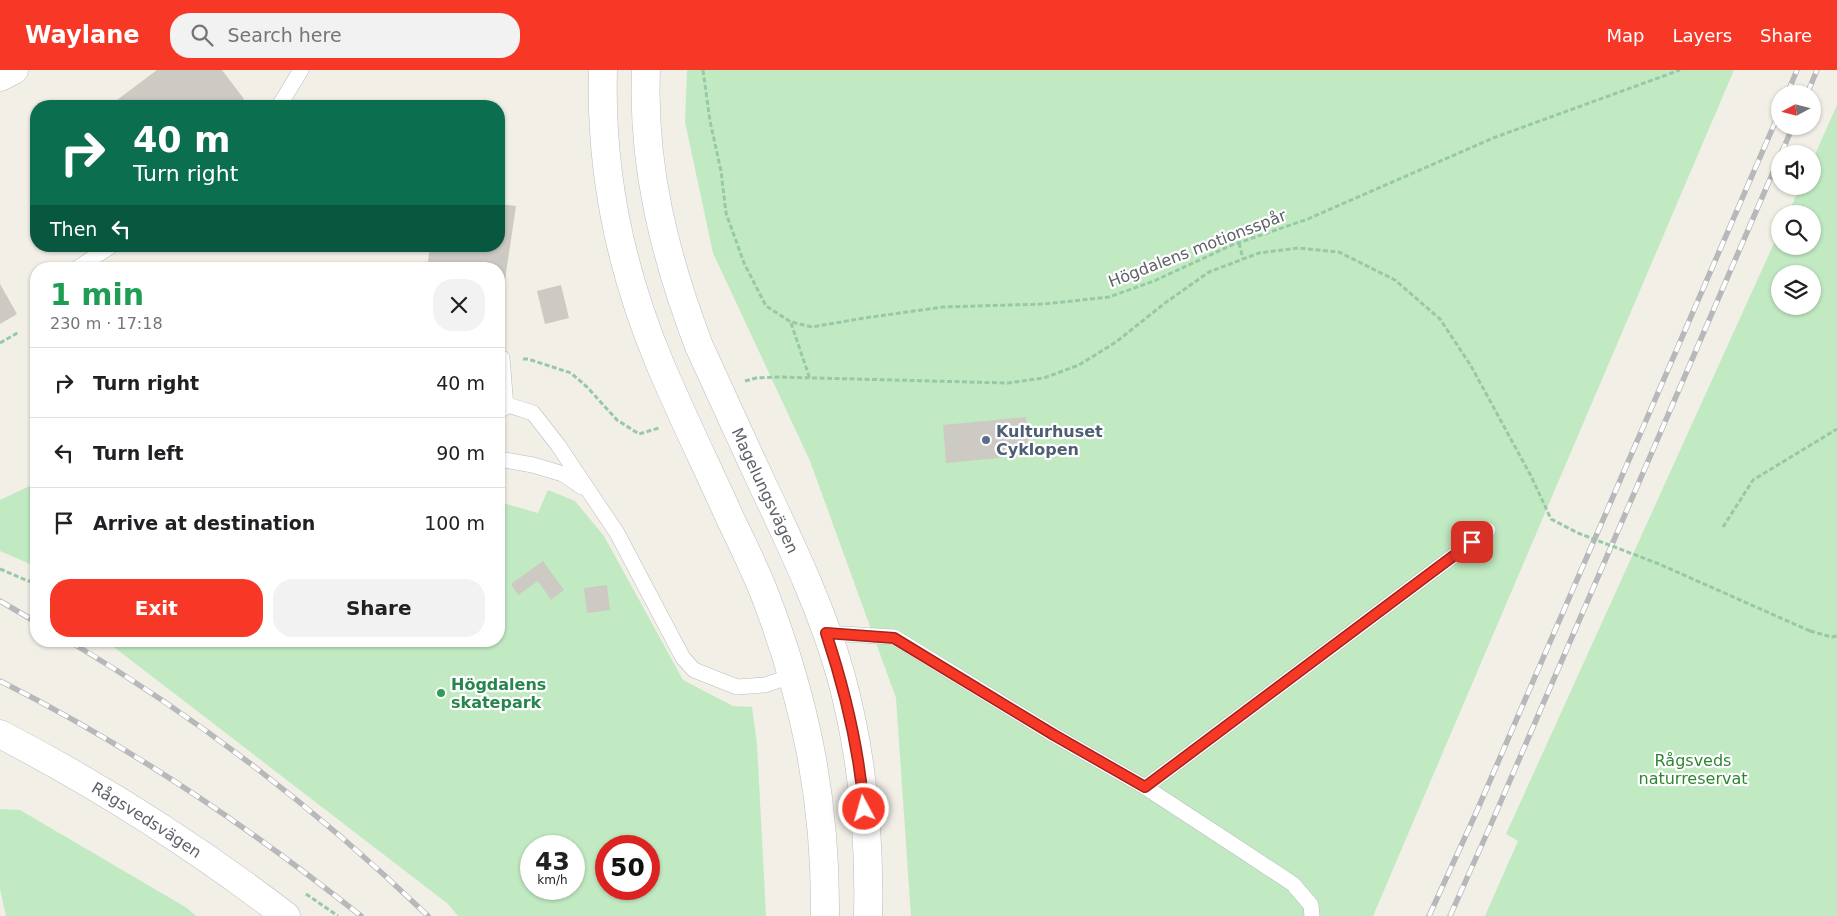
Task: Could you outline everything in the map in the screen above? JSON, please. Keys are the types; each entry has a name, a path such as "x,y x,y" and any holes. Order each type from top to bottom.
{"main road":[{"path":"0,77 14,70"},
{"path":"603,70 604,146 610,197 627,270 642,319 683,416 765,594 794,675 817,782 825,870 825,916"},
{"name":"Magelungsvägen","path":"646,70 646,126 651,174 659,220 687,314 699,346 788,538 826,633 841,677 862,790 868,848 868,916"},
{"name":"Rågsvedsvägen","path":"0,734 129,807 239,880 286,916"}],"lane":[{"path":"283,100 301,70"},
{"path":"87,262 102,252"},
{"path":"505,407 508,405 533,413 558,445 617,533 683,658 694,670 737,687 765,686 794,675"},
{"path":"505,460 533,465 563,474 589,493"},
{"path":"1145,787 1488,530"},
{"path":"826,633 894,638 1054,735 1145,787 1293,884 1311,905 1312,916"}],"path":[{"name":"Högdalens motionsspår","path":"703,70 710,121 721,170 726,212 744,262 766,306 791,322 812,327 943,307 1044,304 1109,297 1154,281 1239,242 1308,219 1493,138 1680,70"},
{"path":"1239,242 1243,259"},
{"path":"722,396 733,386 756,378 1008,383 1044,378 1079,365 1116,342 1165,303 1209,272 1259,253 1298,248 1339,252 1395,280 1440,320 1471,366 1531,476 1551,519 1578,533 1659,564 1810,631 1832,637 1837,636"},
{"path":"791,322 810,378"},
{"path":"0,342 19,332"},
{"path":"505,358 528,359 571,373 588,387 616,420 639,434 683,416"},
{"path":"1723,527 1753,480 1837,429"},
{"path":"0,569 30,581"}],"green space":[{"path":"687,70 1734,70 1373,916 911,916 896,698 810,461 713,253 685,122"},
{"name":"Rågsveds naturreservat","path":"1837,105 1837,916 1485,916 1518,841 1506,834 1771,250 1771,255 1821,255 1821,205 1792,205 1796,195 1821,195 1821,145 1819,145"},
{"path":"30,486 30,564 0,551 0,500"},
{"name":"Högdalens skatepark","path":"548,490 575,501 604,536 683,680 733,706 752,707 757,744 766,916 458,916 448,904 114,647 505,647 505,504 538,513"},
{"path":"0,809 20,810 187,908 196,916 6,916 0,889"}],"building":[{"path":"157,70 222,70 244,99 243,100 117,100"},
{"path":"505,205 516,206 505,280 505,262 428,262 429,252 505,252"},
{"path":"0,284 17,314 0,324"},
{"path":"561,285 569,318 545,324 537,291"},
{"name":"Kulturhuset Cyklopen","path":"1026,417 1029,455 946,463 943,425"},
{"path":"543,561 564,590 551,600 538,581 518,595 511,584"},
{"path":"607,585 610,610 587,613 584,588"}],"railway":[{"path":"1791,85 1797,70"},
{"path":"1811,85 1817,70"},
{"path":"1429,916 1476,813 1771,132"},
{"path":"1785,145 1789,135"},
{"path":"1450,916 1771,177"},
{"path":"0,601 30,618"},
{"path":"79,647 211,734 256,768 344,840 428,916"},
{"path":"0,681 95,732 186,789 231,819 361,916"}],"place":[{"name":"Kulturhuset Cyklopen","path":"986,440"},
{"name":"Högdalens skatepark","path":"441,693"}],"route":[{"path":"864,809 853,734 841,677 826,633 894,638 1054,735 1145,787 1472,542"}]}
